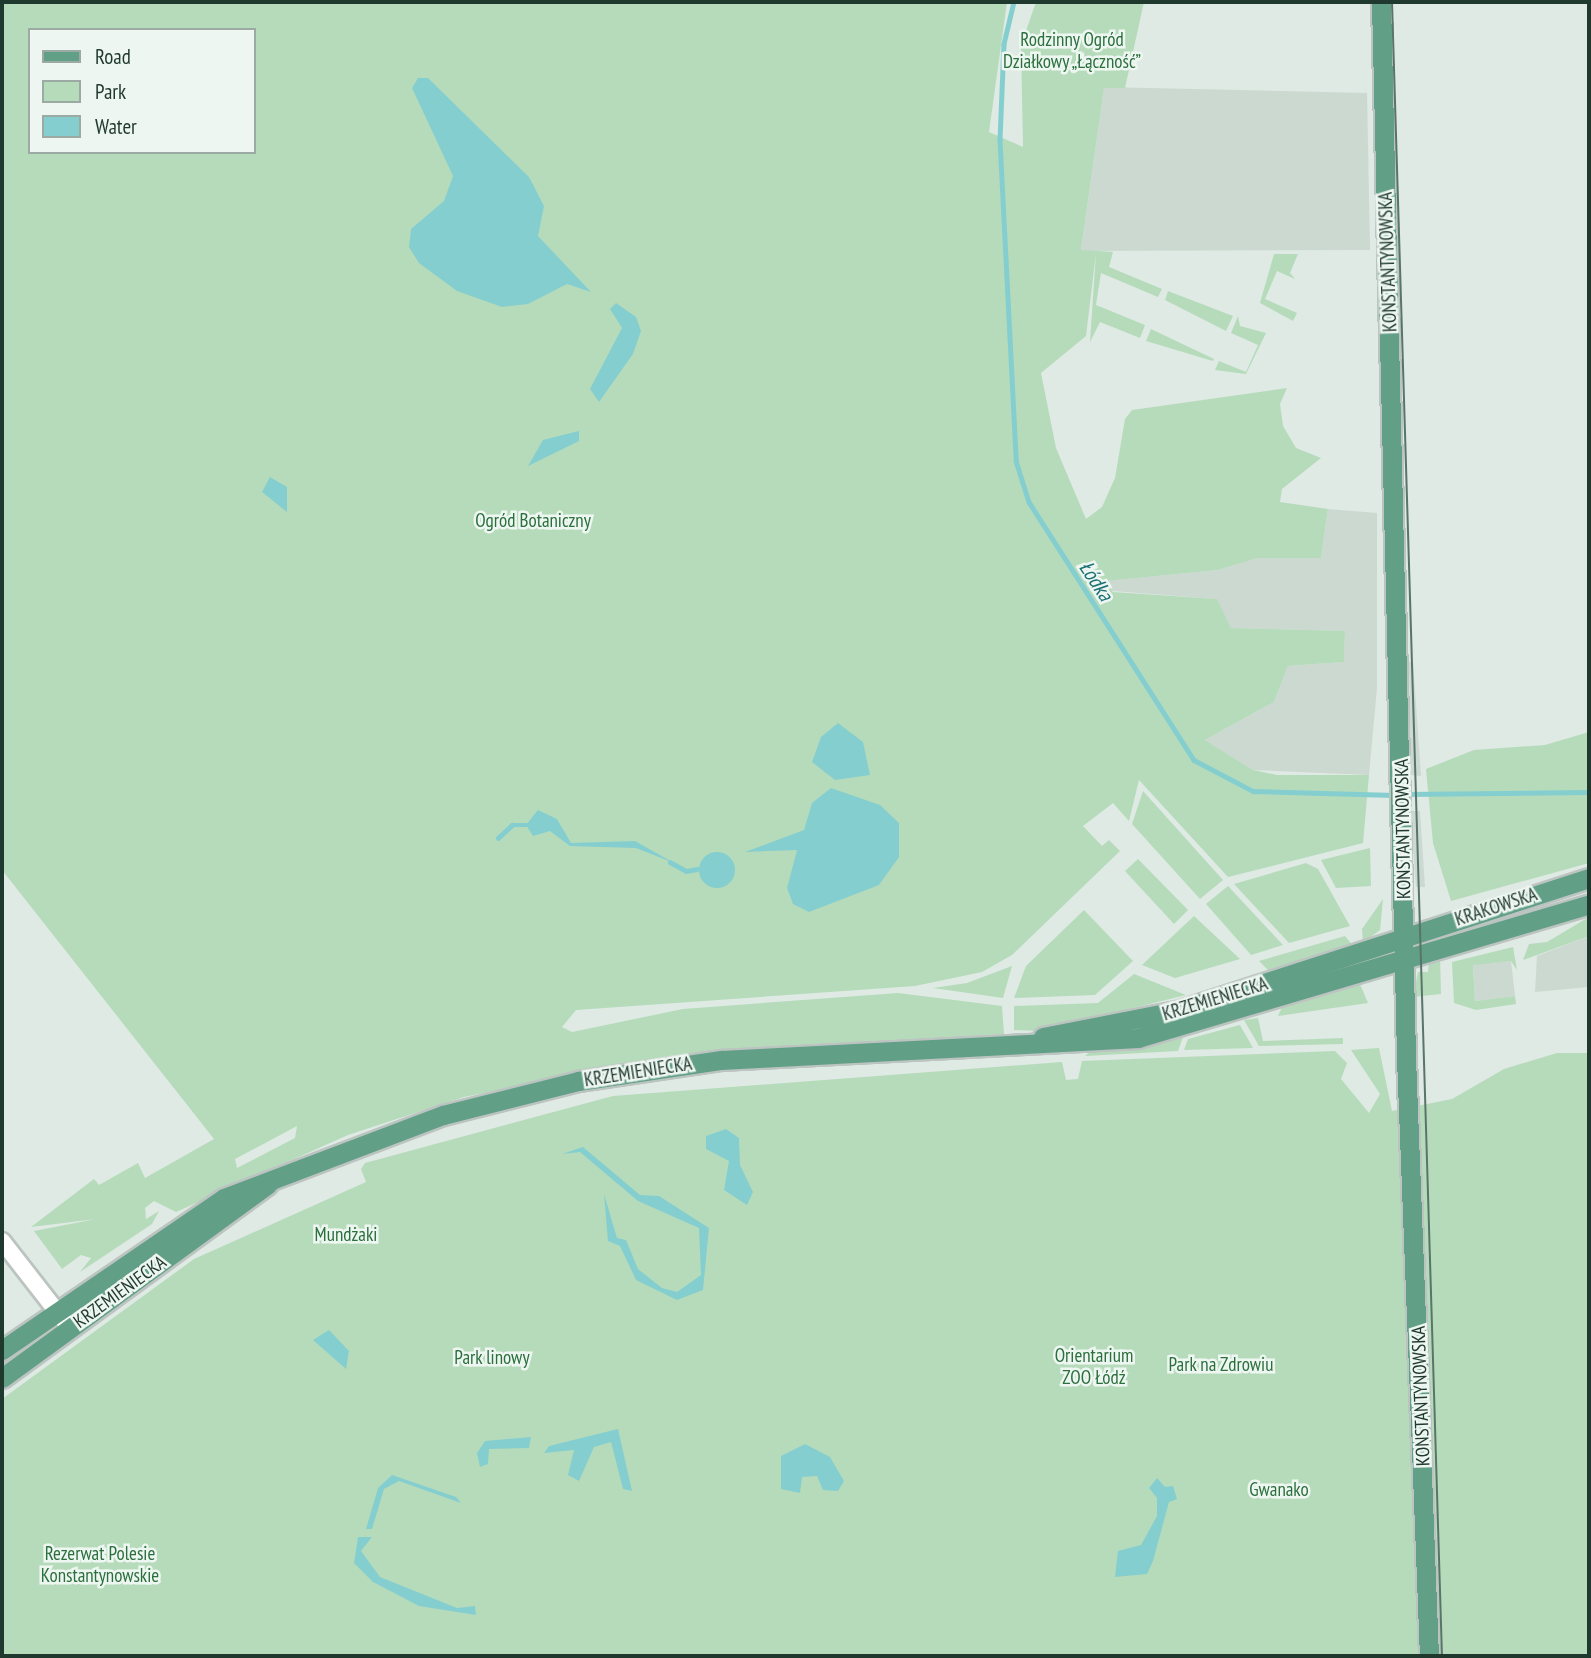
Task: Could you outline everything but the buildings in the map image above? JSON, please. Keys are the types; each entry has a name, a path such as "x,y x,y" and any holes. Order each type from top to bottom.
{"main road":[{"name":"KONSTANTYNOWSKA","path":"1381,2 1402,774 1404,961 1429,1656"},
{"name":"KRAKOWSKA","path":"1404,938 1589,878"},
{"name":"KRAKOWSKA","path":"1404,961 1589,904"},
{"name":"KRZEMIENIECKA","path":"1022,1043 1146,1020 1404,938"},
{"name":"KRZEMIENIECKA","path":"2,1350 55,1309 224,1198 430,1119 609,1075 721,1060 1138,1038 1404,961"},
{"name":"KRZEMIENIECKA","path":"2,1378 271,1181"}],"street":[{"path":"2,1241 69,1329"}],"shaded area":[{"path":"1104,87 1367,93 1370,250 1081,251"},
{"path":"1328,509 1377,513 1377,688 1369,775 1253,770 1205,740 1274,702 1288,666 1344,662 1345,631 1231,628 1216,599 1113,591 1105,581 1218,570 1258,558 1321,558"},
{"path":"1409,662 1413,662 1421,776 1411,775"},
{"path":"1410,811 1420,811 1425,887 1416,887"},
{"path":"1589,936 1589,987 1535,992 1537,956"},
{"path":"1511,961 1515,996 1475,1001 1473,964"}],"green space":[{"name":"Ogród Botaniczny","path":"2,2 1007,2 989,132 1023,147 1021,45 1036,2 1144,2 1125,88 1104,88 1081,250 1113,252 1109,267 1162,289 1158,297 1101,273 1096,305 1145,325 1140,338 1100,322 1090,342 1096,253 1086,336 1041,373 1056,448 1086,519 1102,507 1115,478 1125,419 1132,410 1287,388 1280,404 1283,426 1296,448 1321,458 1282,489 1280,502 1328,509 1321,558 1258,558 1218,570 1106,581 1113,592 1217,599 1231,628 1345,631 1344,662 1288,666 1274,702 1205,740 1253,770 1277,775 1369,775 1363,843 1228,877 1139,780 1129,821 1113,803 1083,826 1102,846 1109,840 1120,851 1012,955 982,972 915,986 576,1010 562,1027 572,1032 683,1009 898,993 1002,1006 1004,1034 669,1056 464,1097 348,1135 176,1212 154,1201 145,1208 146,1219 159,1211 152,1224 80,1272 91,1258 81,1255 62,1269 34,1231 96,1219 31,1227 94,1179 99,1185 138,1163 145,1178 214,1139 2,870","holes":["297,1126 295,1138 237,1168 235,1159"]},
{"path":"1274,254 1298,254 1290,273 1295,279 1277,271 1265,299 1297,313 1293,321 1260,303"},
{"path":"1168,291 1233,316 1226,331 1165,300"},
{"path":"1238,316 1240,326 1266,333 1246,374 1215,370 1219,361 1246,372 1258,345 1231,333"},
{"path":"1151,329 1214,359 1213,361 1146,341"},
{"path":"1589,732 1589,863 1451,901 1433,843 1426,769 1474,750 1545,745"},
{"path":"1143,791 1223,880 1200,899 1132,824"},
{"path":"1370,848 1371,886 1336,888 1321,860"},
{"path":"1138,859 1188,910 1174,924 1125,871"},
{"path":"1306,863 1318,869 1350,926 1289,943 1234,884"},
{"path":"1228,886 1283,945 1251,955 1206,904"},
{"path":"1383,899 1380,930 1363,943 1362,929"},
{"path":"1084,910 1133,961 1095,995 1014,998 1026,966"},
{"path":"1194,916 1240,959 1175,978 1142,965"},
{"path":"1589,917 1589,936 1523,960 1529,944 1547,942"},
{"path":"1345,936 1353,946 1269,971 1259,961"},
{"path":"1513,947 1517,970 1511,961 1473,965 1475,1001 1515,996 1516,1004 1476,1010 1454,1003 1452,962"},
{"path":"1440,957 1441,994 1413,997 1418,972 1428,972 1429,961"},
{"path":"1012,966 1003,998 933,988 967,983"},
{"path":"1134,974 1186,995 1041,1031 1014,1030 1014,1006 1098,1003"},
{"path":"1360,984 1368,1003 1278,1016 1282,1007"},
{"path":"1258,1018 1263,1041 1343,1038 1343,1044 1259,1046 1244,1020"},
{"path":"1240,1025 1253,1048 1184,1050 1188,1039"},
{"path":"1183,1037 1178,1051 1085,1056 1091,1051"},
{"name":"Park na Zdrowiu","path":"1379,1048 1392,1111 1452,1099 1504,1069 1557,1053 1589,1053 1589,1656 2,1656 2,1399 194,1259 366,1182 361,1169 365,1163 613,1096 1062,1062 1066,1080 1078,1079 1082,1061 1335,1051 1347,1063 1341,1079 1369,1113 1380,1094 1351,1050"}],"water":[{"path":"418,78 428,78 529,177 544,206 538,236 591,292 567,284 528,304 502,307 457,291 419,263 409,247 411,229 444,201 453,176 412,88"},
{"path":"616,303 636,317 641,331 633,354 599,402 590,389 622,328 610,309"},
{"path":"579,431 579,441 528,466 543,440"},
{"path":"270,477 287,487 287,512 262,492"},
{"path":"838,723 863,742 870,775 835,780 812,762 821,737"},
{"path":"831,788 880,805 899,823 899,857 879,885 809,912 793,904 787,888 797,850 745,852 804,830 812,803"},
{"path":"538,810 557,819 571,843 635,841 674,863 636,848 570,846 550,831 533,836 526,825"},
{"path":"717,852 729,858 735,870 729,882 717,888 705,882 699,870 705,858"},
{"path":"726,1129 739,1138 740,1165 753,1192 747,1205 724,1190 729,1161 706,1149 706,1136"},
{"path":"583,1147 640,1195 659,1196 709,1228 703,1290 677,1300 636,1280 620,1246 608,1241 604,1194 617,1238 626,1240 638,1269 662,1288 677,1292 701,1275 699,1228 638,1201 580,1152 562,1154"},
{"path":"329,1330 349,1351 346,1369 313,1340"},
{"path":"618,1429 632,1491 623,1489 611,1442 594,1447 579,1481 568,1475 574,1450 544,1453 549,1446"},
{"path":"531,1437 529,1448 489,1449 488,1464 480,1467 477,1453 485,1441"},
{"path":"805,1444 830,1457 844,1481 838,1491 823,1490 817,1476 802,1477 800,1493 781,1489 781,1456"},
{"path":"392,1475 456,1497 461,1503 399,1481 384,1489 372,1529 366,1529 378,1488"},
{"path":"1157,1478 1165,1487 1173,1486 1177,1499 1169,1502 1153,1561 1147,1574 1115,1577 1118,1551 1141,1545 1157,1516 1157,1498 1149,1488"},
{"path":"358,1537 372,1537 361,1551 380,1577 457,1608 475,1606 476,1615 419,1606 373,1582 354,1563"}],"waterway":[{"name":"Łódka","path":"1014,2 1004,44 1000,140 1016,461 1029,502 1194,760 1253,791 1394,795"},
{"name":"Łódka","path":"1406,794 1589,792"},
{"path":"498,838 512,825 529,825"},
{"path":"670,862 686,871 697,869"}],"tram line":[{"path":"1392,2 1442,1656"}],"park label":[{"name":"Rodzinny Ogród Działkowy „Łączność”","path":"1072,51"},
{"name":"Mundżaki","path":"346,1235"},
{"name":"Park linowy","path":"492,1358"},
{"name":"Orientarium ZOO Łódź","path":"1094,1367"},
{"name":"Gwanako","path":"1279,1490"},
{"name":"Rezerwat Polesie Konstantynowskie","path":"100,1565"}]}
